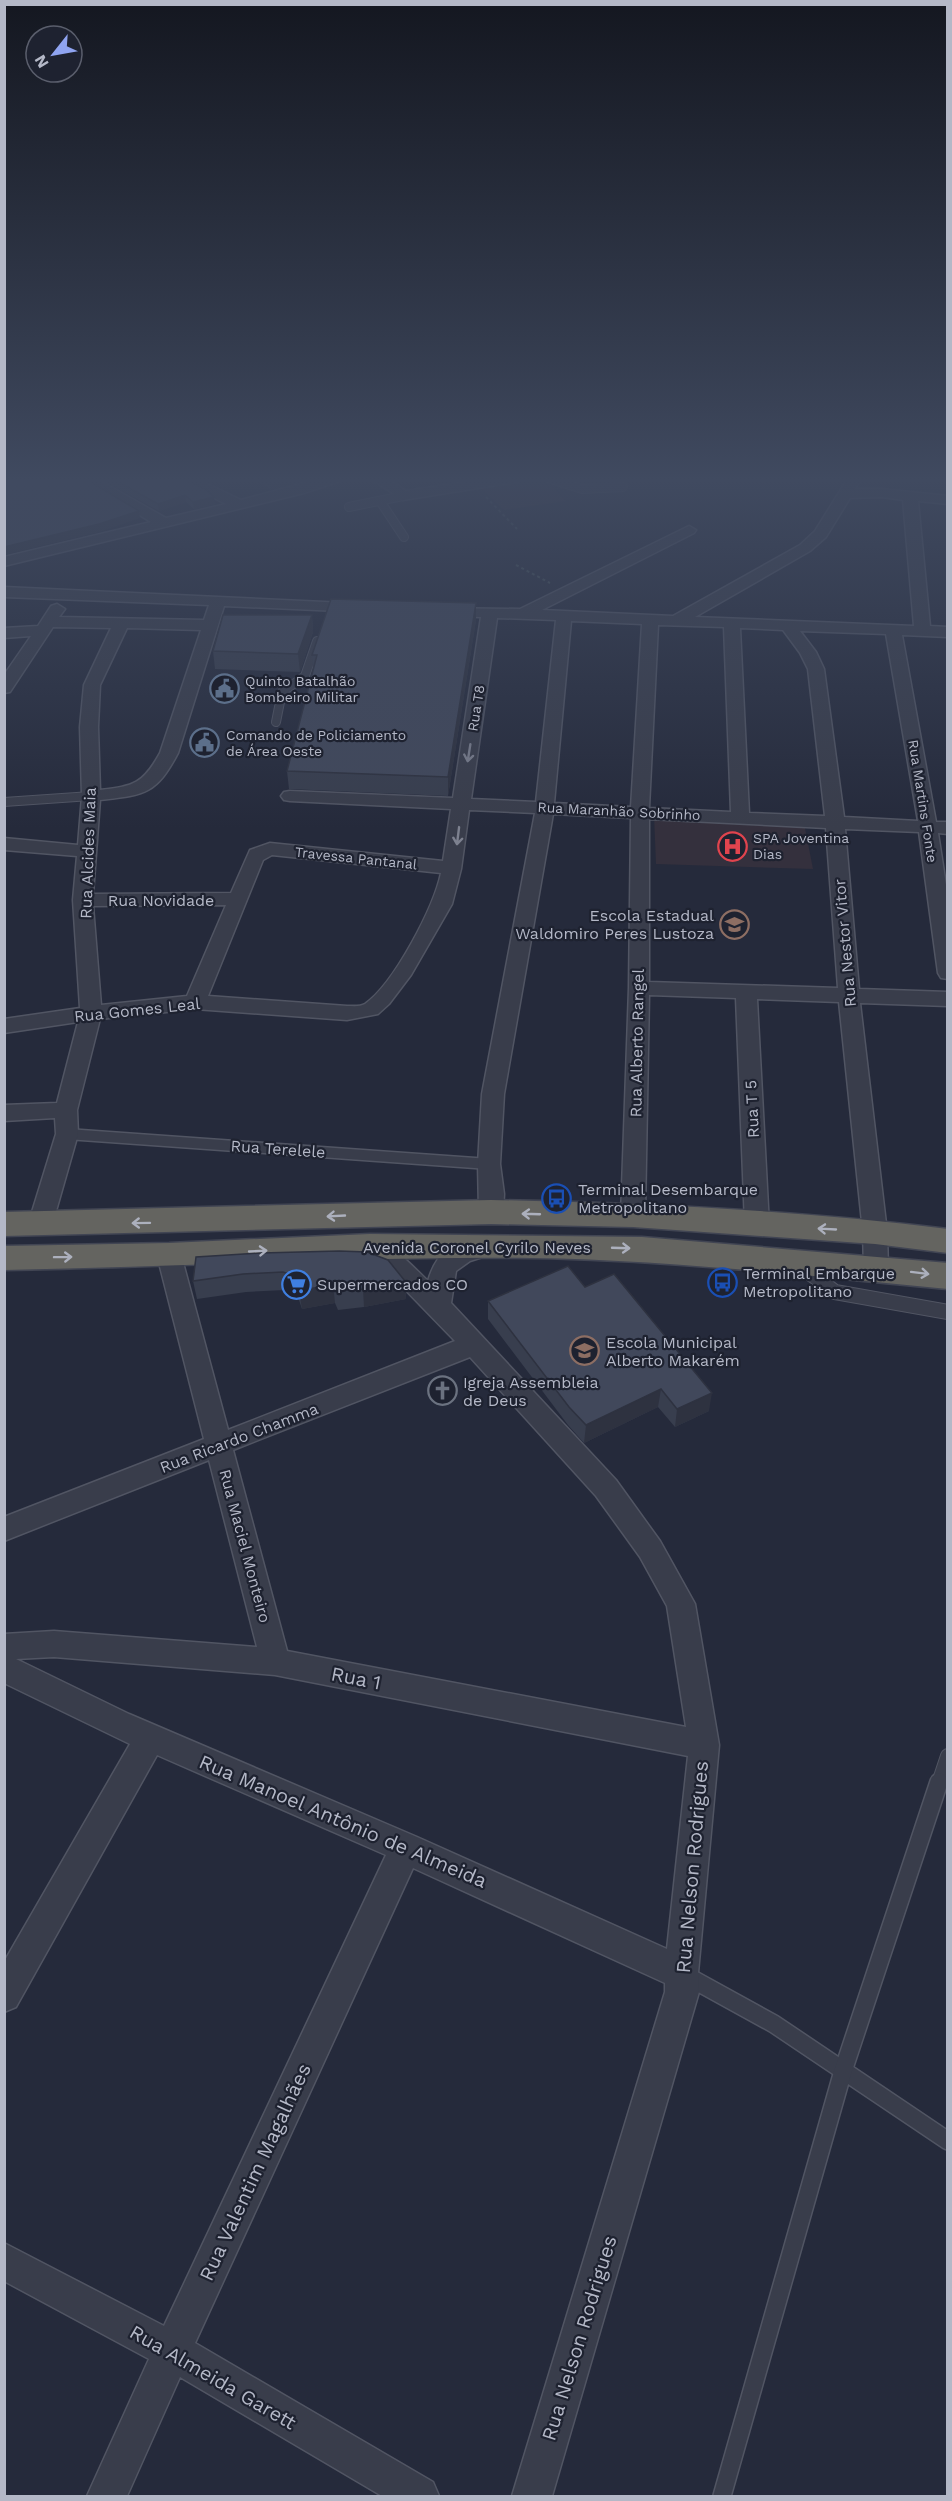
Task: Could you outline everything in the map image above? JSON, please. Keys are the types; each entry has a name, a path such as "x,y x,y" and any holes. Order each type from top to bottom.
{"highway":[{"name":"Avenida Coronel Cyrilo Neves","path":"4,1224 40,1225 490,1212 633,1215 874,1232 948,1240"},
{"name":"Avenida Coronel Cyrilo Neves","path":"4,1258 169,1255 370,1246 489,1246 642,1249 948,1276"}],"street":[{"path":"4,688 47,626 65,595"},
{"path":"81,595 218,601 327,610 375,608"},
{"path":"524,614 560,595"},
{"path":"679,619 722,595"},
{"path":"919,595 922,630"},
{"path":"91,796 134,790 147,786 158,777 169,753 218,601"},
{"path":"433,610 948,632"},
{"name":"Rua T8","path":"376,1006 408,963 436,917 447,892 458,841 461,803 490,613"},
{"path":"490,1212 492,1194 489,1164 493,1094 546,807 564,615"},
{"name":"Rua Alberto Rangel","path":"633,1215 639,988 640,812 650,618"},
{"path":"732,622 740,817"},
{"name":"Rua Alcides Maia","path":"40,1225 67,1134 66,1110 91,1013 83,900 91,796 89,728 92,685 121,624"},
{"path":"4,633 47,626 211,625"},
{"name":"Rua Nestor Vitor","path":"788,626 808,652 816,669 835,821 849,995 876,1269"},
{"name":"Rua Martins Fonte","path":"893,629 928,827 948,973"},
{"name":"Rua Maranhão Sobrinho","path":"290,796 948,828"},
{"path":"4,844 87,850"},
{"name":"Travessa Pantanal","path":"238,899 254,860 261,851 270,849 451,868"},
{"path":"195,1002 238,899"},
{"name":"Rua Novidade","path":"83,900 238,899"},
{"path":"639,988 948,999"},
{"name":"Rua T 5","path":"746,992 757,1225"},
{"name":"Rua Gomes Leal","path":"4,1026 91,1013 195,1002 347,1013 365,1011 376,1006"},
{"path":"4,1113 66,1110"},
{"name":"Rua Nelson Rodrigues","path":"370,1246 397,1266 438,1306 606,1488 655,1558 681,1604 704,1744 681,1973 682,1992 532,2496"},
{"path":"438,1306 439,1277 446,1267 453,1259 465,1253 489,1246"},
{"name":"Rua Maciel Monteiro","path":"169,1255 275,1662"},
{"name":"Rua Ricardo Chamma","path":"4,1529 473,1345"},
{"name":"Rua 1","path":"4,1647 54,1644 275,1662 704,1744"},
{"name":"Rua Manoel Antônio de Almeida","path":"4,1668 56,1695 150,1738 487,1882 681,1973"},
{"path":"4,1995 150,1738"},
{"name":"Rua Valentim Magalhães","path":"107,2496 406,1848"},
{"name":"Rua Almeida Garett","path":"4,2261 172,2351 419,2496"}],"lane":[{"path":"276,722 282,692 305,676 320,632"},
{"path":"4,802 91,796"},
{"name":"Rua Terelele","path":"67,1134 489,1164"},
{"path":"804,1263 811,1274 835,1292 948,1312"},
{"path":"722,2496 843,2071 948,1756"},
{"path":"681,1973 774,2024 948,2141"}],"shaded area":[{"name":"SPA Joventina Dias","path":"654,815 805,828 813,869 656,864"}],"building":[{"path":"331,599 476,603 448,777 287,771 317,655 312,655"},
{"path":"223,615 312,615 298,654 213,651"},
{"path":"339,1251 367,1252 388,1260 405,1281 363,1289 337,1291 333,1284 299,1291 295,1276 283,1272 243,1274 193,1281 196,1257"},
{"path":"568,1266 585,1287 614,1274 712,1393 677,1409 661,1389 586,1425 569,1407 488,1301"}],"place":[{"name":"Quinto Batalhão Bombeiro Militar","path":"224,689"},
{"name":"Comando de Policiamento de Área Oeste","path":"205,743"},
{"name":"SPA Joventina Dias","path":"732,846"},
{"name":"Escola Estadual Waldomiro Peres Lustoza","path":"735,924"},
{"name":"Terminal Desembarque Metropolitano","path":"557,1198"},
{"name":"Terminal Embarque Metropolitano","path":"722,1282"},
{"name":"Supermercados CO","path":"296,1284"},
{"name":"Escola Municipal Alberto Makarém","path":"585,1351"},
{"name":"Igreja Assembleia de Deus","path":"442,1391"}]}
